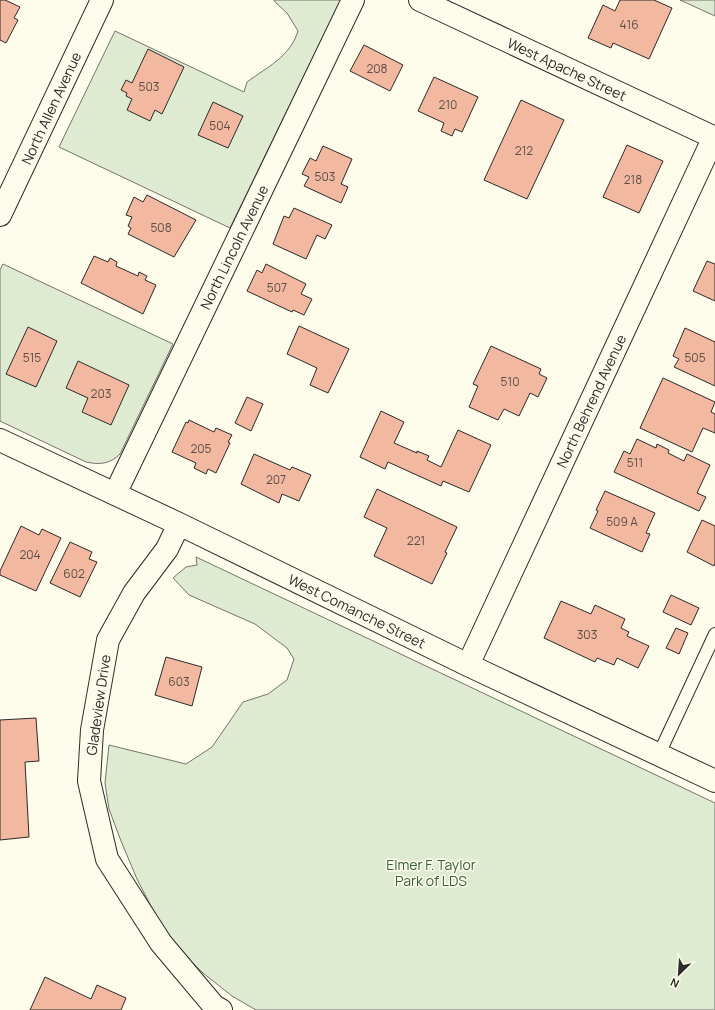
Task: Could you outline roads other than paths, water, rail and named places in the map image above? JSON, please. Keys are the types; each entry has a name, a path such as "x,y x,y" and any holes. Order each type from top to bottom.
{"street":[{"name":"North Allen Avenue","path":"0,215 102,0"},
{"name":"North Lincoln Avenue","path":"115,494 353,0"},
{"name":"West Apache Street","path":"420,0 714,138"},
{"name":"North Behrend Avenue","path":"468,665 714,138"},
{"name":"West Comanche Street","path":"0,440 179,524 468,665 715,781"},
{"name":"Gladeview Drive","path":"179,524 167,549 134,593 108,640 92,730 89,781 107,859 161,943 214,1006 221,1010"}],"lane":[{"path":"659,754 715,634"}],"park label":[{"name":"Elmer F. Taylor Park of LDS","path":"431,872"}]}
